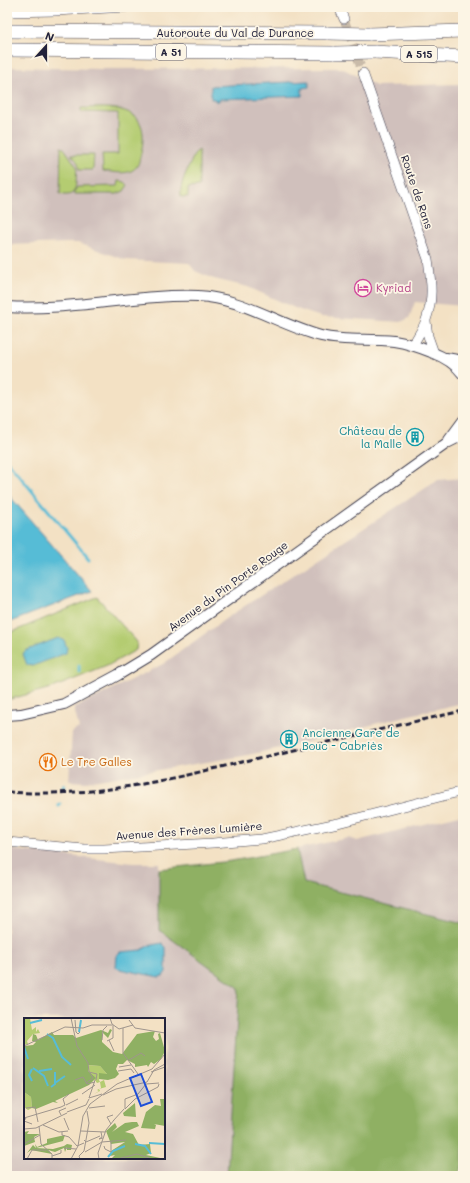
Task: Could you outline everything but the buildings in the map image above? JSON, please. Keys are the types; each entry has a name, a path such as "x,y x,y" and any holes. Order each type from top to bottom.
{"highway":[{"name":"Autoroute du Val de Durance","path":"7,31 369,34 463,31"},
{"name":"Autoroute du Val de Durance","path":"7,50 335,53 463,52"},
{"name":"A 515","path":"375,52 463,57"}],"main road":[{"path":"7,307 23,308 82,305 165,296 220,298 321,336 393,341 413,345 444,358 463,361"},
{"path":"444,358 458,368 463,374"},
{"name":"Avenue du Pin Porte Rouge","path":"447,444 463,421"},
{"name":"Avenue du Pin Porte Rouge","path":"7,715 21,714 64,704 145,659 447,444 463,435"}],"street":[{"path":"7,12 128,7"},
{"path":"339,7 344,19"},
{"name":"Route de Rans","path":"362,73 428,258 432,287 430,305 426,321 413,345"},
{"name":"Route de Rans","path":"426,321 428,336 434,354"},
{"name":"Avenue des Frères Lumière","path":"7,842 84,849 104,849 262,839 338,823 463,791"}],"shaded area":[{"path":"7,67 101,69 342,68 376,86 463,84 463,306 415,302 409,318 401,322 321,317 297,309 248,287 214,279 195,271 189,263 126,260 78,243 7,245"},
{"path":"463,478 463,703 401,717 303,743 243,756 86,782 69,781 72,732 79,728 74,708 163,664 228,617 438,480"},
{"path":"463,814 463,923 304,883 297,849 348,838 357,841"},
{"path":"7,849 133,863 159,863 159,930 239,988 227,1176 7,1176"}],"green space":[{"path":"81,108 119,109 130,113 135,117 142,127 143,145 139,161 135,169 130,172 123,173 103,171 102,154 118,154 118,113 81,112"},
{"path":"61,147 64,148 77,167 74,192 66,195 60,194"},
{"path":"199,150 199,187 188,188 188,197 181,197 181,187 185,175 195,153"},
{"path":"71,155 94,155 93,170 79,170 77,161"},
{"path":"119,181 125,182 128,185 124,191 117,194 73,194 77,187 118,186"},
{"path":"97,597 137,642 136,650 107,666 55,687 7,700 7,633"},
{"path":"297,849 304,883 463,923 463,1165 457,1176 227,1176 239,988 159,930 159,869 231,861"}],"water":[{"path":"309,81 309,87 302,88 302,96 220,99 219,101 211,99 211,86"},
{"path":"7,493 92,591 10,622 12,632 7,633"},
{"path":"58,638 64,640 67,648 66,653 33,666 27,665 23,654 25,651"},
{"path":"162,943 166,947 166,972 163,976 159,977 119,969 116,967 117,955 120,952 142,950 146,946"}],"waterway":[{"path":"7,461 88,558"},
{"path":"79,666 79,672"}],"tunnel":[{"path":"344,19 363,73"}],"railway":[{"path":"7,792 71,792 110,789 145,783 463,711"}],"place":[{"name":"Kyriad","path":"363,288"},
{"name":"Château de la Malle","path":"415,437"},
{"name":"Ancienne Gare de Bouc - Cabriès","path":"289,739"},
{"name":"Le Tre Galles","path":"48,762"}]}
